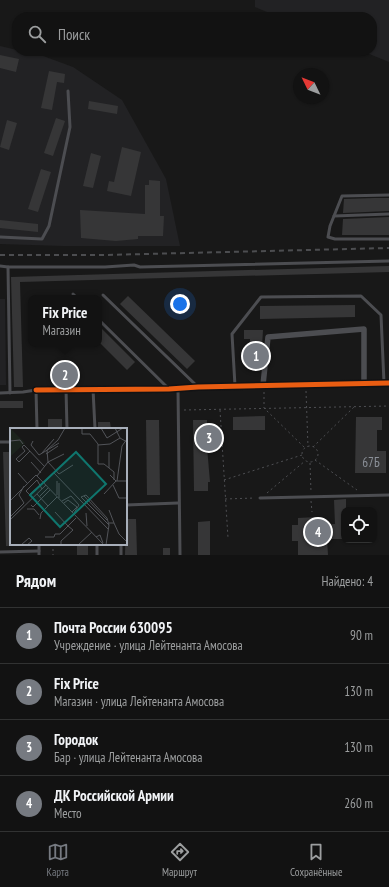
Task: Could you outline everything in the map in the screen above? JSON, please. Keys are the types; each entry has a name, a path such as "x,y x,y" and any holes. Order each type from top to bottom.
{"street":[{"path":"263,385 268,337 364,329 364,383"},
{"path":"36,390 93,388 169,389 198,386 386,383"}],"lane":[{"path":"0,237 42,239 49,226 70,127 68,91"},
{"path":"389,195 342,196 328,237 335,239 389,239"},
{"path":"334,216 389,214"},
{"path":"0,266 105,267 134,264 140,267 389,261"},
{"path":"8,267 10,393"},
{"path":"104,295 198,386"},
{"path":"235,386 232,334 261,297 361,296 382,315 386,383"},
{"path":"102,323 169,389"},
{"path":"93,388 95,428"},
{"path":"178,388 180,410 178,503 180,555"},
{"path":"66,389 67,428"},
{"path":"0,393 36,390 37,428"},
{"path":"260,498 389,495"},
{"path":"127,505 178,503"},
{"path":"0,552 39,553"}],"path":[{"path":"306,384 308,447"},
{"path":"263,385 264,408 305,448"},
{"path":"180,410 389,406"},
{"path":"304,461 302,455 305,448 313,447 354,407"},
{"path":"220,409 223,480 228,538"},
{"path":"225,499 260,498 304,461 310,462 315,460 317,451 313,447"},
{"path":"223,480 302,455"},
{"path":"315,460 365,496"},
{"path":"310,462 312,512"}],"shaded area":[{"path":"255,0 389,0 389,62 374,56 377,56 377,12 267,12 255,7"},
{"path":"0,46 12,49 12,56 43,56 73,67 122,100 166,179 180,246 63,246 0,244"},
{"path":"0,299 5,299 6,385 0,385"}],"building":[{"path":"0,55 19,59 16,72 0,68"},
{"path":"49,71 65,74 64,83 57,82 52,110 41,108"},
{"path":"89,101 118,106 117,114 88,109"},
{"path":"56,118 65,121 53,156 44,153"},
{"path":"7,120 17,123 9,150 0,147"},
{"path":"122,147 141,152 131,196 107,191 109,181 114,182"},
{"path":"91,153 101,156 93,188 83,186"},
{"path":"41,169 51,172 38,212 28,209"},
{"path":"149,180 160,181 160,216 164,216 163,236 138,236 138,239 116,241 81,238 80,210 145,214 145,185 149,185"},
{"path":"389,198 389,211 343,213 344,199"},
{"path":"389,217 389,235 342,235 343,219"},
{"path":"0,220 38,224 38,232 0,228"},
{"path":"389,266 389,272 20,282 23,387 14,387 11,277"},
{"path":"128,296 195,361 187,369 120,304"},
{"path":"355,305 355,317 260,319 260,306"},
{"path":"102,329 135,362 127,370 102,345"},
{"path":"244,330 263,330 261,363 245,364 245,355 250,355 250,339 244,339"},
{"path":"61,365 68,365 68,379 54,376 54,369 61,369"},
{"path":"0,401 23,401 23,408 0,408"},
{"path":"265,416 265,430 233,430 233,417"},
{"path":"356,417 382,417 382,430 377,430 377,451 386,451 386,473 355,473"},
{"path":"48,419 62,419 62,428 48,428"},
{"path":"146,420 159,420 160,495 147,495"},
{"path":"193,420 207,420 207,429 209,429 209,447 207,447 210,482 208,482 208,491 194,491"},
{"path":"98,422 110,422 111,428 98,428"},
{"path":"3,452 10,452 11,546 6,546"},
{"path":"346,499 346,507 341,507 341,539 327,539 328,555 298,555 298,541 292,541 292,525 298,525 298,518 317,517 318,525 335,524 334,500"},
{"path":"127,519 136,519 137,555 125,555 125,545 127,545"},
{"path":"210,521 210,555 198,555 198,522"},
{"path":"77,545 88,545 88,555 77,555"},
{"path":"163,548 170,548 170,555 163,555"}],"railway":[{"path":"0,255 105,255 389,248"}],"cycle path":[{"path":"36,390 169,389 198,387 389,383"}],"place":[{"name":"Почта России 630095","path":"256,356"},
{"name":"Fix Price","path":"65,375"},
{"name":"Городок","path":"209,438"},
{"name":"ДК Российской Армии","path":"318,532"}]}
